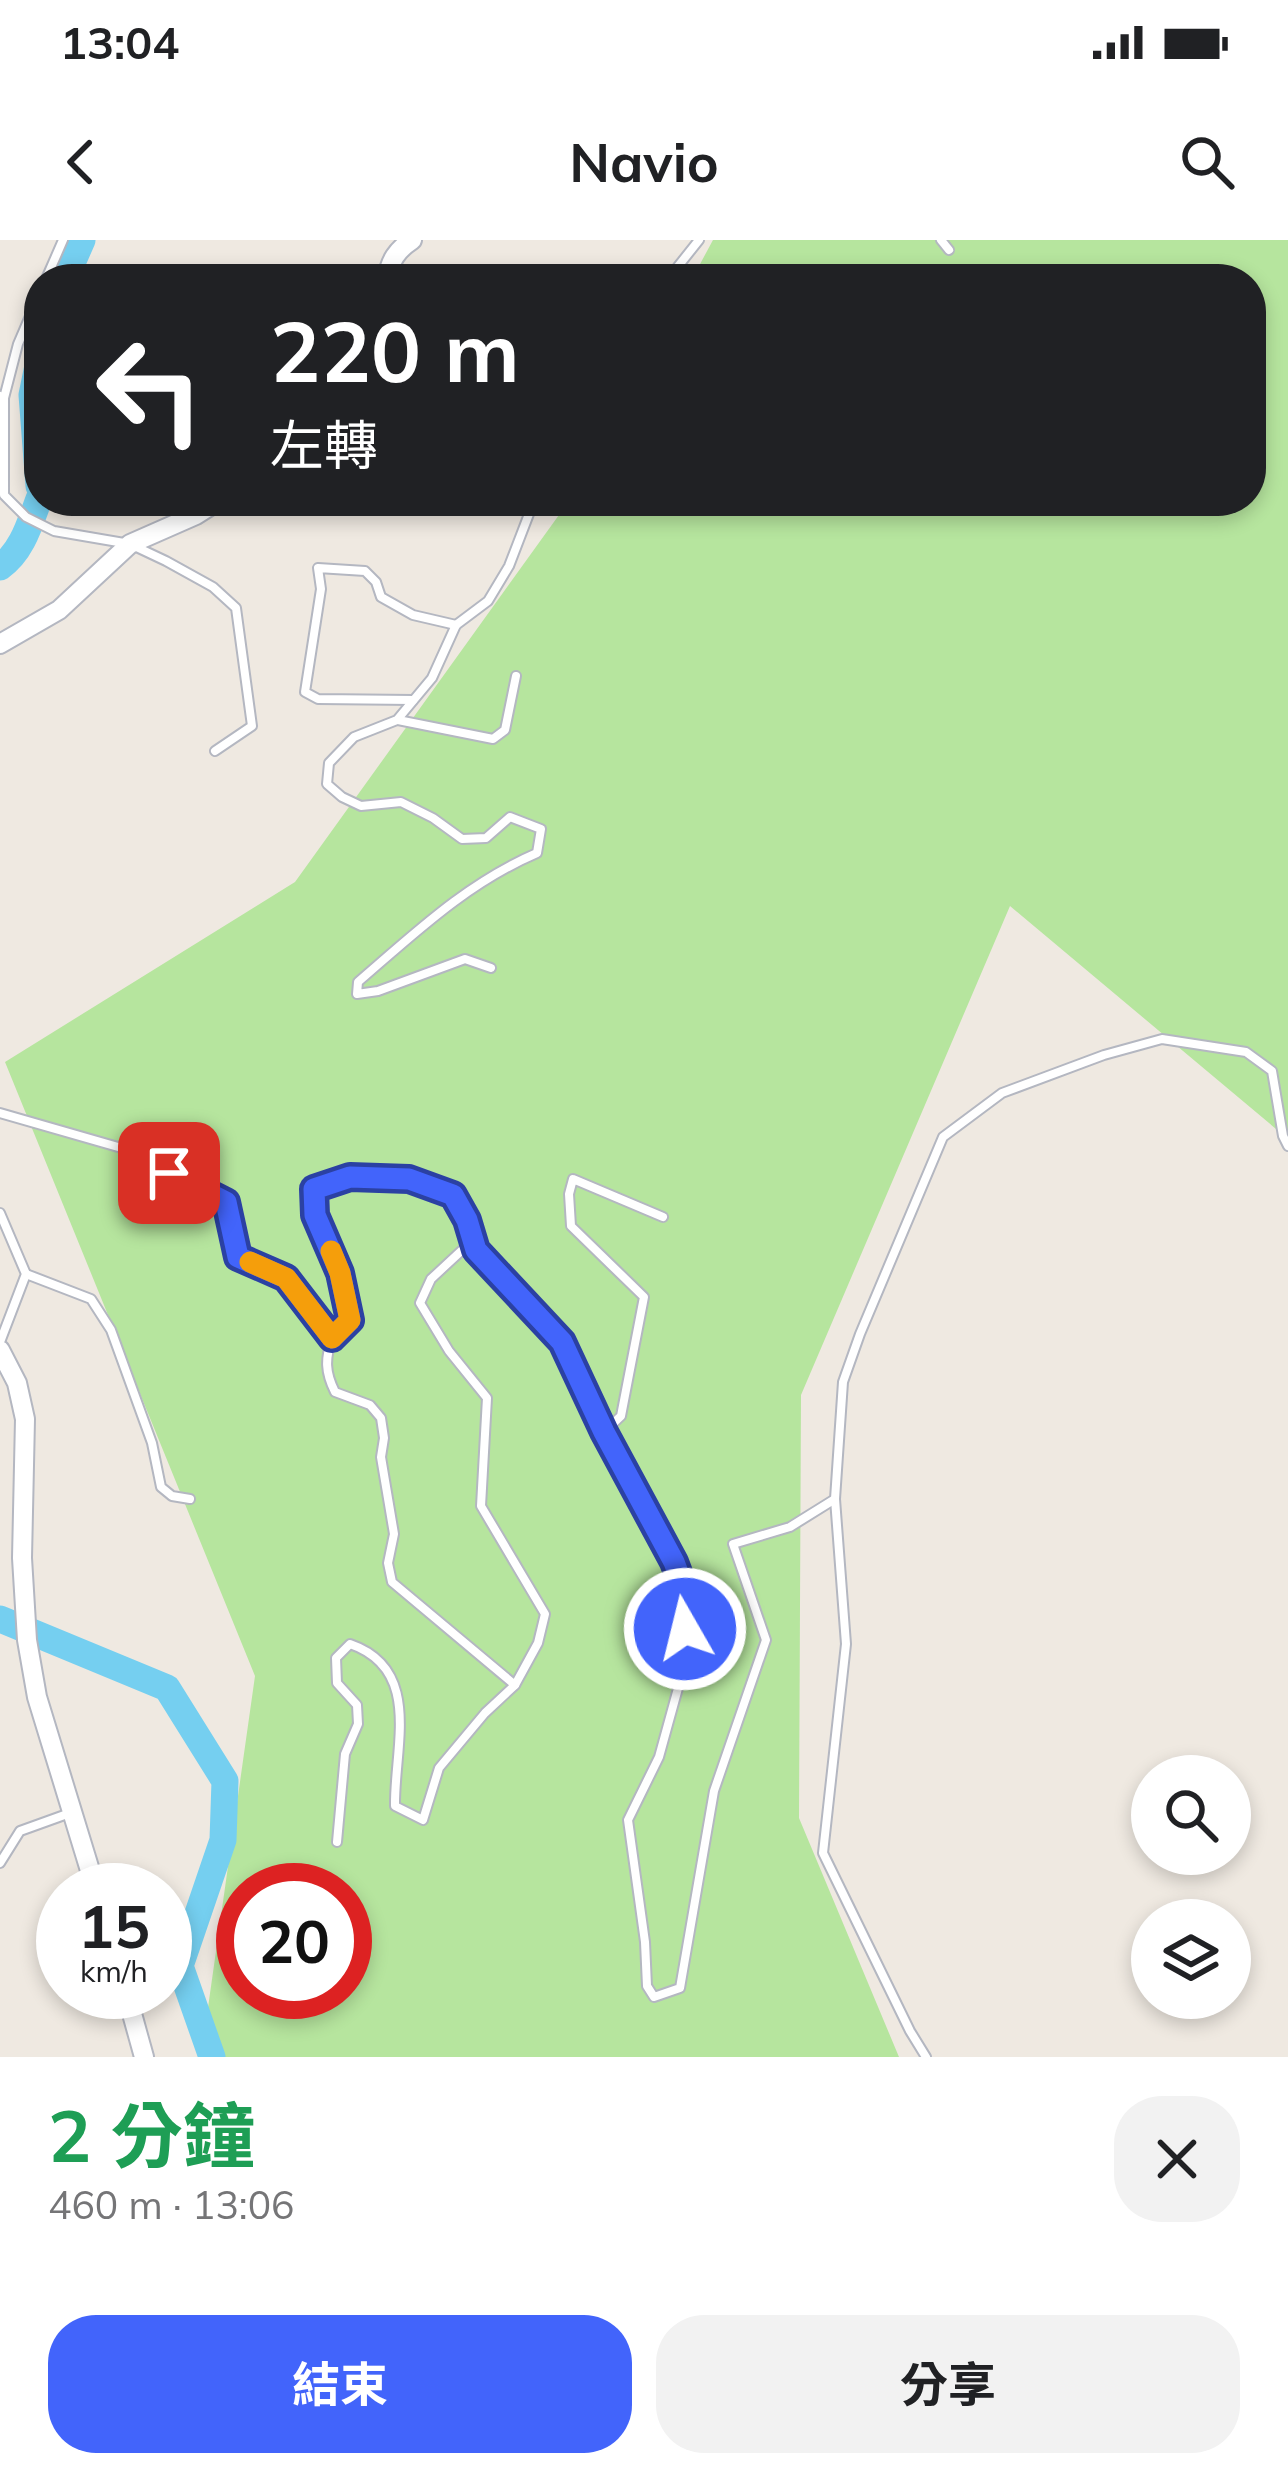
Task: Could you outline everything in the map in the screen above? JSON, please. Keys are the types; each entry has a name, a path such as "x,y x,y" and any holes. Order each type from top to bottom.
{"street":[{"path":"391,264 397,250 412,240"},
{"path":"0,644 59,610 130,544 194,516"},
{"path":"0,1346 25,1419 22,1558 26,1633 37,1697 87,1863"},
{"path":"133,2019 144,2057"}],"lane":[{"path":"680,264 699,240"},
{"path":"940,240 949,250"},
{"path":"24,330 2,397 4,495 24,515"},
{"path":"25,516 54,531 130,544 213,587 236,608 252,726 215,751"},
{"path":"491,968 466,959 357,994 358,982 443,908 505,867 537,853 541,829 510,817 486,838 462,838 401,802 361,806 327,784 329,763 354,737 397,720 432,678 456,625 488,602 509,566 528,516"},
{"path":"414,700 319,699 305,692 321,589 318,568 365,571 382,597 413,615 456,625"},
{"path":"397,720 493,739 506,730 516,676"},
{"path":"926,2057 823,1853 846,1644 835,1499 843,1382 860,1334 943,1137 1002,1093 1162,1039 1246,1052 1272,1071 1288,1146"},
{"path":"0,1113 139,1153 226,1202 238,1257 286,1278 332,1338"},
{"path":"515,1685 392,1582 388,1564 394,1534 381,1457 381,1418 370,1405 335,1392 328,1377 326,1357 332,1338 350,1320 340,1273 315,1215 314,1189 350,1177 409,1179 453,1195 476,1250 562,1342 674,1562 686,1594 685,1663 659,1757 628,1820 646,1942 646,1987 654,1997 680,1988 714,1791 766,1640 733,1544 790,1527 835,1499"},
{"path":"604,1432 621,1416 644,1297 571,1226 573,1179 662,1217"},
{"path":"0,1213 26,1274 0,1346"},
{"path":"337,1842 345,1754 358,1724 357,1705 337,1683 336,1658 350,1645 372,1652 395,1685 402,1723 394,1806 423,1820 439,1768 515,1685 538,1643 545,1614 481,1506 487,1398 449,1352 420,1303 431,1280 473,1240"},
{"path":"26,1274 91,1299 111,1330 152,1443 161,1487 172,1496 190,1499"},
{"path":"0,1863 20,1831 71,1812"}],"green space":[{"path":"713,240 1288,240 1288,1139 1010,906 801,1395 799,1818 899,2057 201,2057 216,1951 216,2019 372,2019 372,1863 228,1863 255,1676 5,1062 295,882 558,516 1266,516 1266,264 700,264"}],"waterway":[{"path":"72,264 82,240"},
{"path":"0,567 20,545 33,516"},
{"path":"0,1619 167,1688 225,1781 223,1840 180,1966 212,2057"}],"slow traffic":[{"path":"250,1262 286,1278 332,1338 350,1320 331,1251"}],"route":[{"path":"169,1173 226,1202 238,1257 286,1278 332,1338 350,1320 340,1273 315,1215 314,1189 350,1177 409,1179 453,1195 476,1250 562,1342 674,1562 686,1594 685,1629"}]}
